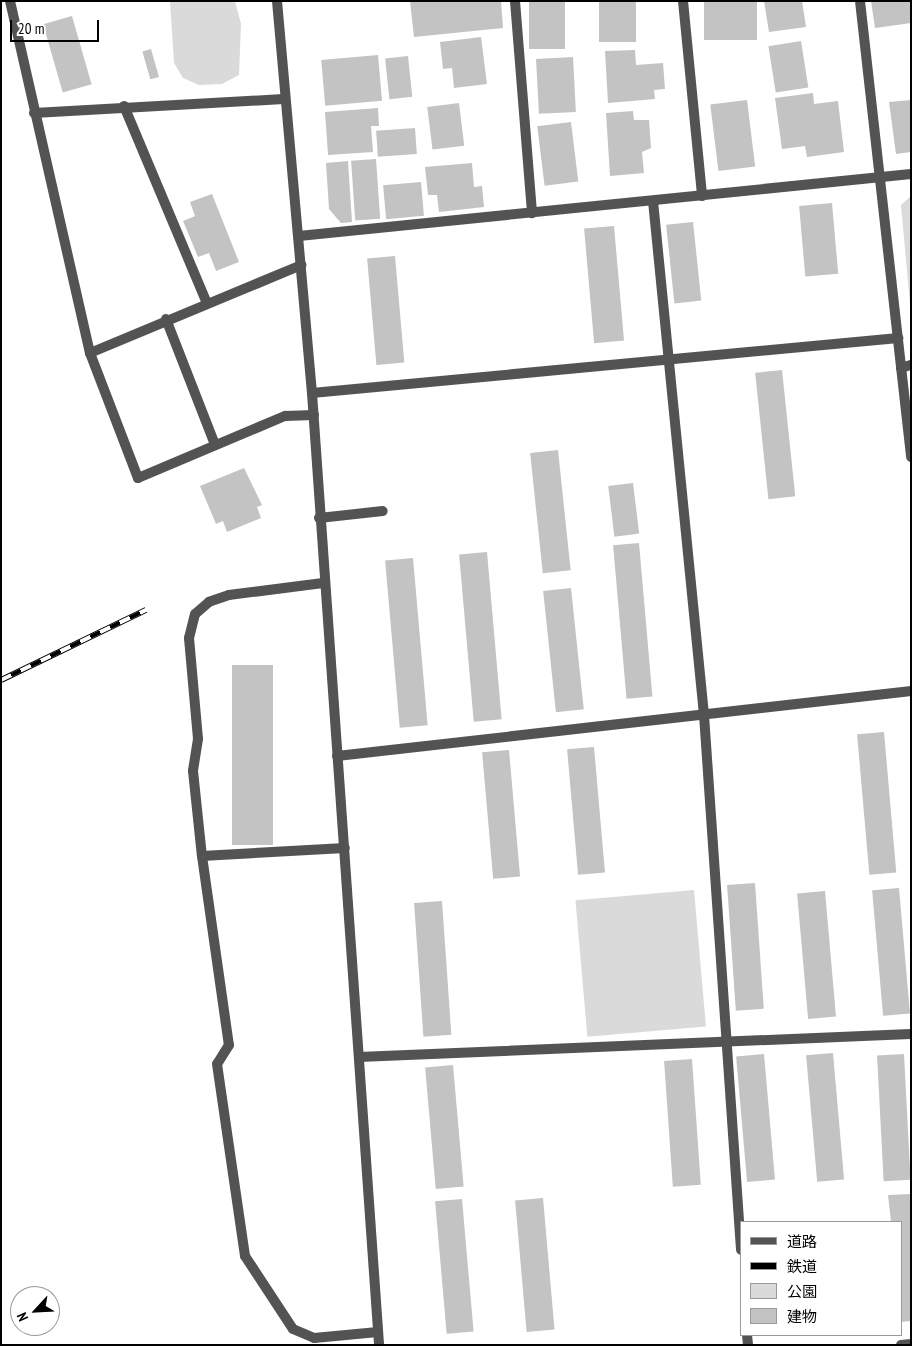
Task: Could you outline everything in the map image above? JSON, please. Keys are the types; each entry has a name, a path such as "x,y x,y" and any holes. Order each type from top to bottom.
{"street":[{"path":"10,1 90,352 138,478 285,416 314,415"},
{"path":"277,1 284,99 299,236 314,415 323,583 338,756 379,1345"},
{"path":"515,1 532,213"},
{"path":"683,1 702,196"},
{"path":"860,1 898,338 906,367 911,458"},
{"path":"34,113 124,106 284,99"},
{"path":"124,106 206,301"},
{"path":"299,236 911,174"},
{"path":"653,201 704,715 740,1236"},
{"path":"90,352 206,301 301,265"},
{"path":"166,319 215,445"},
{"path":"312,392 668,363 898,338"},
{"path":"319,518 383,511"},
{"path":"323,583 229,595 209,602 195,614 189,638 198,739 193,771 202,856 229,1045 217,1064 245,1256 293,1330 314,1338 378,1332"},
{"path":"338,756 911,691"},
{"path":"202,856 344,848"},
{"path":"359,1057 911,1034"},
{"path":"901,1345 911,1344"}],"green space":[{"path":"170,1 235,1 241,24 239,75 222,84 199,85 183,78 174,63"},
{"path":"911,196 911,315 901,205"},
{"path":"694,890 706,1026 587,1037 575,900"}],"building":[{"path":"410,1 501,1 503,28 414,37"},
{"path":"529,1 565,1 565,49 529,49"},
{"path":"599,1 636,1 636,42 599,42"},
{"path":"704,1 757,1 757,40 704,40"},
{"path":"764,1 802,1 806,27 769,32"},
{"path":"871,1 911,1 911,23 875,28"},
{"path":"72,16 92,84 63,93 43,24"},
{"path":"481,37 487,84 454,88 452,68 443,69 440,42"},
{"path":"801,41 808,87 776,93 768,46"},
{"path":"151,49 159,77 150,79 142,51"},
{"path":"635,50 636,65 663,63 665,89 654,90 655,99 608,103 605,51"},
{"path":"378,55 382,101 325,106 321,60"},
{"path":"408,56 412,97 389,99 385,58"},
{"path":"573,57 576,112 539,114 536,59"},
{"path":"813,93 814,104 838,101 844,152 807,157 805,146 782,149 775,98"},
{"path":"747,100 755,167 718,171 710,105"},
{"path":"911,100 911,152 896,154 889,102"},
{"path":"459,103 464,146 432,150 427,107"},
{"path":"378,108 379,126 371,126 373,152 328,155 325,112"},
{"path":"633,111 634,120 649,120 651,148 642,152 644,173 610,176 606,113"},
{"path":"571,122 578,182 545,186 537,126"},
{"path":"415,128 417,154 378,157 376,131"},
{"path":"376,159 380,219 355,221 351,161"},
{"path":"348,161 352,222 341,223 329,209 326,163"},
{"path":"472,163 474,187 482,186 484,207 439,212 437,195 428,195 425,167"},
{"path":"421,182 424,216 386,219 383,185"},
{"path":"212,194 239,262 216,271 209,253 198,257 183,221 195,216 190,202"},
{"path":"832,203 838,274 805,277 799,206"},
{"path":"693,222 701,301 674,303 666,225"},
{"path":"614,226 624,341 594,343 584,229"},
{"path":"395,256 404,363 376,365 367,258"},
{"path":"782,370 795,496 768,499 755,373"},
{"path":"558,450 571,570 543,573 530,453"},
{"path":"244,468 262,505 257,507 261,518 227,532 223,521 216,524 200,486"},
{"path":"633,483 639,534 614,537 608,486"},
{"path":"639,543 652,696 627,699 613,545"},
{"path":"487,552 502,719 474,722 459,554"},
{"path":"413,558 428,725 400,728 385,560"},
{"path":"571,588 584,709 556,712 543,591"},
{"path":"232,665 273,665 273,845 232,845"},
{"path":"884,732 896,872 869,875 857,734"},
{"path":"594,747 605,873 578,875 567,749"},
{"path":"509,750 520,877 493,879 482,752"},
{"path":"755,883 764,1009 736,1011 727,885"},
{"path":"899,888 910,1014 883,1016 872,890"},
{"path":"825,891 836,1017 808,1019 797,893"},
{"path":"442,901 451,1035 423,1037 414,903"},
{"path":"833,1053 844,1180 817,1182 806,1055"},
{"path":"764,1054 775,1180 747,1182 736,1056"},
{"path":"904,1054 911,1180 884,1181 877,1055"},
{"path":"692,1059 701,1185 673,1187 664,1061"},
{"path":"453,1065 464,1187 436,1189 425,1067"},
{"path":"911,1194 911,1321 902,1322 902,1221 891,1221 888,1195"},
{"path":"543,1198 555,1329 527,1332 515,1200"},
{"path":"462,1199 474,1331 447,1334 435,1201"}],"railway":[{"path":"1,680 146,610"}]}
